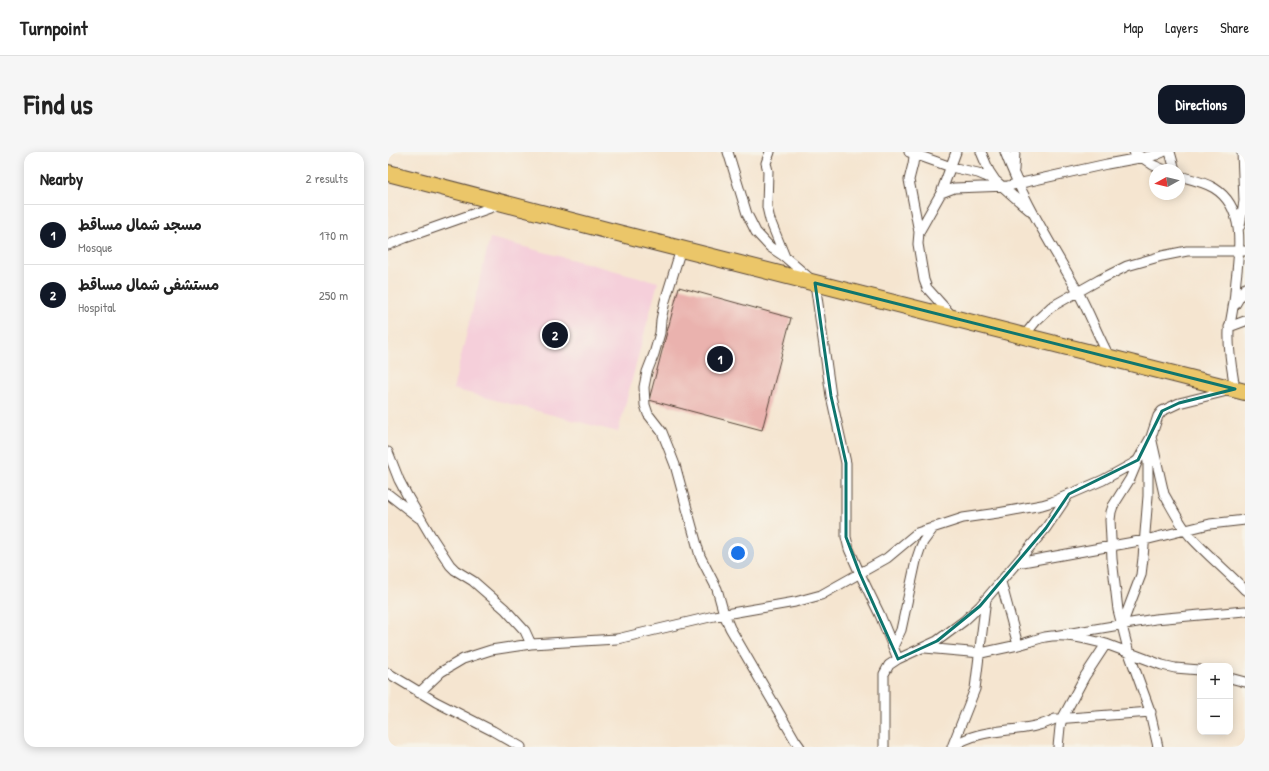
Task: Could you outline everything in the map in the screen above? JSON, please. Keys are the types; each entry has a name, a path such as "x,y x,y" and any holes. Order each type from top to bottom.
{"highway":[{"path":"388,173 1240,391"}],"street":[{"path":"728,152 747,214 756,232 770,247 785,257 816,283 831,396 846,463 846,537 849,549 880,615 898,659"},
{"path":"770,152 766,163 768,171 767,207 770,220 785,257"},
{"path":"911,152 951,167 978,173 995,180"},
{"path":"911,152 913,164 910,180 919,232 918,244 924,280 927,288 953,317"},
{"path":"919,232 941,193 956,152"},
{"path":"981,152 989,171 995,180 1032,212"},
{"path":"1006,152 1032,212 1078,292 1110,358"},
{"path":"1014,171 1015,152"},
{"path":"1134,152 1154,164"},
{"path":"941,193 954,188 1002,187 1019,184 1107,164 1142,158 1163,152"},
{"path":"1170,152 1173,164"},
{"path":"1239,230 1244,201 1242,152"},
{"path":"1185,178 1206,184 1225,197 1235,213 1245,264"},
{"path":"388,245 505,203"},
{"path":"681,249 665,301 660,333 647,372 644,387 644,401 648,414 662,432 673,459 700,556 717,589 724,614 730,628 800,747"},
{"path":"1024,336 1046,311 1110,274 1127,266 1162,256 1187,251 1242,252"},
{"path":"1158,747 1150,712 1129,653 1116,599 1110,520 1111,512 1113,506 1130,479 1138,460 1152,437 1158,416 1170,406 1179,403 1240,391 1230,357 1230,327 1242,252"},
{"path":"1233,308 1245,288"},
{"path":"1230,327 1245,321"},
{"path":"1152,437 1164,494 1187,531 1204,551 1226,570 1243,588 1245,594"},
{"path":"1122,625 1141,575 1145,540 1148,463 1146,447"},
{"path":"388,452 399,480 421,520 450,565 455,570 473,581 504,609 525,631 531,644"},
{"path":"419,692 441,672 463,659 491,650 531,644 617,639 724,614 808,599 821,595 887,558 917,533 962,518 1042,505 1103,480 1138,460"},
{"path":"388,494 421,520"},
{"path":"884,747 884,674 889,665 898,659 937,641 964,621 1001,582 1046,528 1069,494"},
{"path":"1017,563 1145,540 1187,531 1210,524 1245,520"},
{"path":"893,647 901,630 920,549 923,542 934,528"},
{"path":"1001,582 1018,645"},
{"path":"953,747 974,695 986,599"},
{"path":"923,648 979,653 993,652 1046,637 1155,620 1245,611"},
{"path":"1054,636 1071,636 1106,644 1162,665 1175,668 1197,670"},
{"path":"1058,747 1062,719 1085,676 1106,644"},
{"path":"388,674 521,747"},
{"path":"1233,679 1245,682"},
{"path":"953,747 977,736 1035,727 1055,719 1150,712"},
{"path":"884,736 888,747"}],"highlighted area":[{"path":"815,283 1235,389 1179,403 1162,411 1138,460 1069,494 1046,528 980,606 937,641 898,659 860,574 846,537 846,463 831,396"}],"shaded area":[{"path":"490,238 658,282 618,432 453,389"}],"building":[{"path":"679,287 791,318 762,430 649,400"}],"place":[{"name":"مستشفى شمال مساقط","path":"555,335"},
{"name":"مسجد شمال مساقط","path":"720,359"}]}
